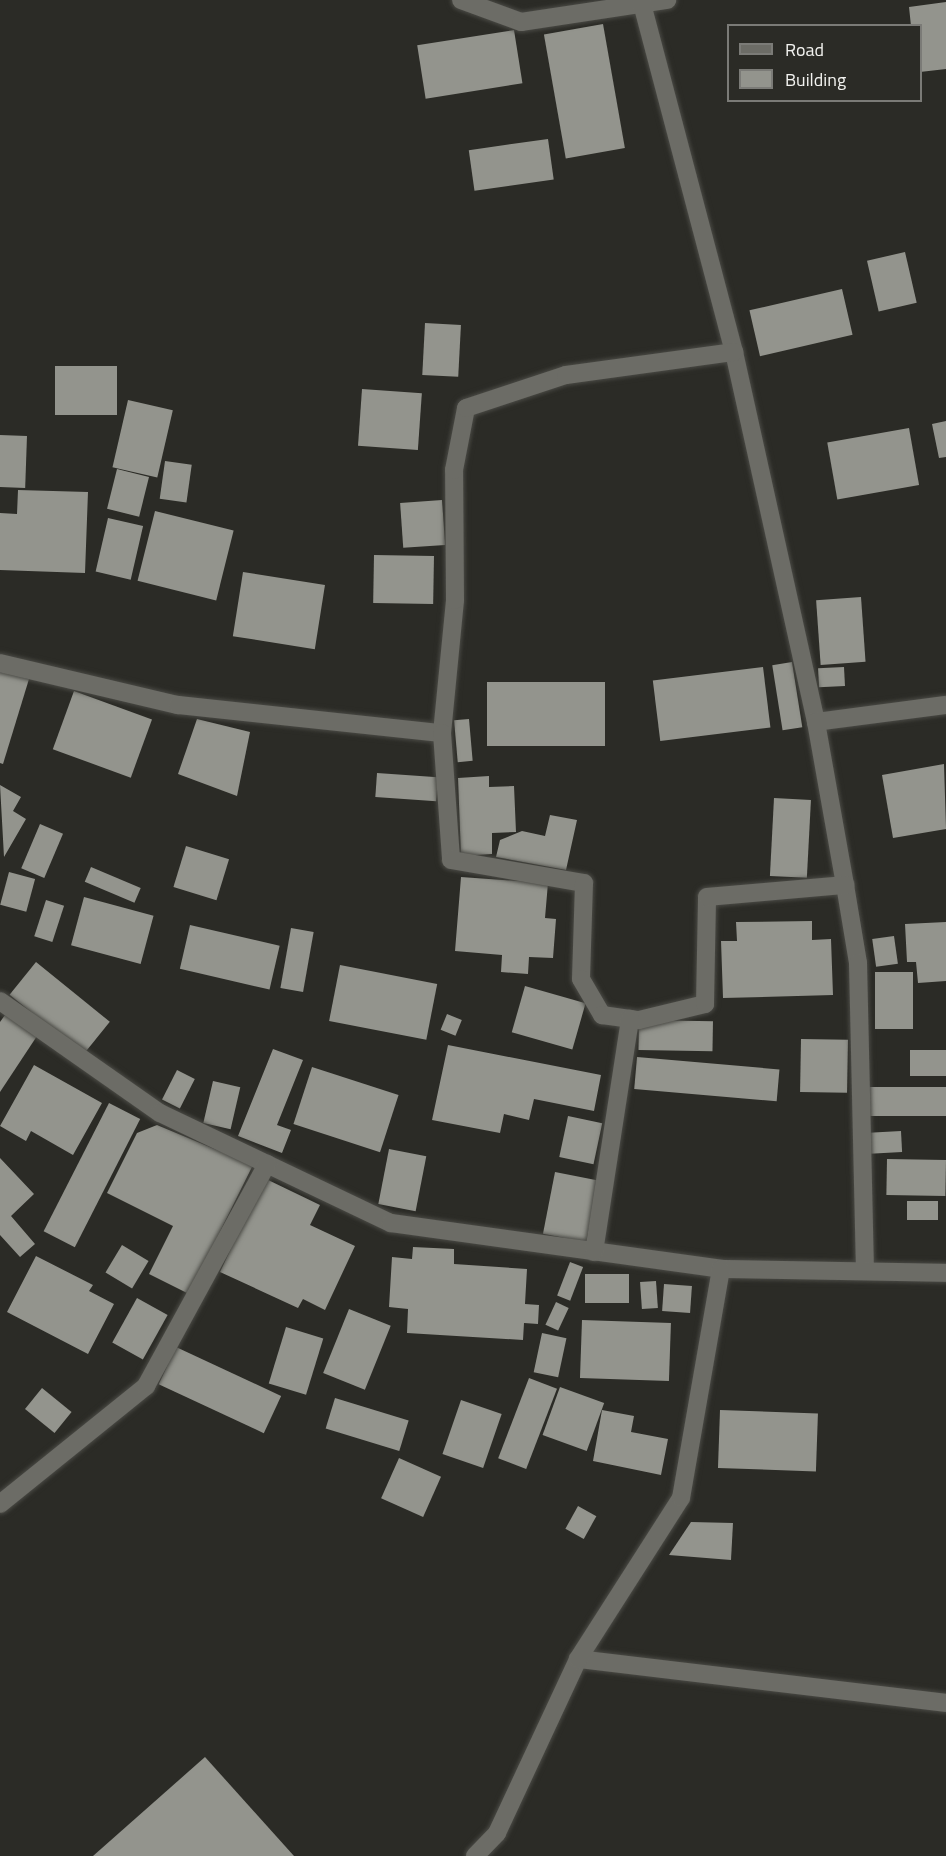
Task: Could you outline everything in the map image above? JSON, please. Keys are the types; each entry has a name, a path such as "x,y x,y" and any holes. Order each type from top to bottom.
{"street":[{"path":"460,0 521,22 641,2 667,0"},
{"path":"641,2 735,352 816,722 845,885 858,963 865,1269"},
{"path":"735,352 566,375 466,408 454,470 455,600 442,733 452,860 584,883 582,979 602,1015 630,1019 705,1004 707,897 845,885"},
{"path":"0,663 178,705 442,733"},
{"path":"816,722 946,705"},
{"path":"1,1003 160,1113 391,1223 721,1269 865,1269 946,1273"},
{"path":"594,1252 630,1019"},
{"path":"0,1504 146,1386 267,1164"},
{"path":"475,1856 497,1833 579,1659 681,1498 721,1269"},
{"path":"579,1659 946,1703"}],"building":[{"path":"946,2 946,69 922,72 922,24 911,24 909,7"},
{"path":"603,24 625,148 566,159 544,34"},
{"path":"514,30 522,83 426,99 417,45"},
{"path":"548,139 554,180 474,191 469,150"},
{"path":"905,252 917,303 879,311 867,261"},
{"path":"842,289 853,335 760,356 749,310"},
{"path":"425,323 461,325 458,377 422,375"},
{"path":"55,366 117,366 117,415 55,415"},
{"path":"362,389 422,393 418,450 358,446"},
{"path":"128,400 173,410 157,478 112,467"},
{"path":"946,421 946,457 939,458 932,424"},
{"path":"909,428 919,485 837,500 827,442"},
{"path":"0,435 27,436 25,488 0,487"},
{"path":"165,461 192,465 186,502 160,499"},
{"path":"117,469 149,477 139,517 107,509"},
{"path":"18,490 88,492 85,573 0,570 0,513 17,514"},
{"path":"442,500 445,545 403,548 400,503"},
{"path":"155,511 234,531 216,600 138,581"},
{"path":"108,518 143,526 131,580 96,572"},
{"path":"374,555 434,556 433,604 373,603"},
{"path":"243,572 325,585 315,649 233,636"},
{"path":"861,597 866,662 821,665 816,600"},
{"path":"792,662 802,727 783,730 772,665"},
{"path":"763,667 770,728 660,741 653,681"},
{"path":"844,667 845,686 819,687 818,668"},
{"path":"0,670 29,679 3,764 0,763"},
{"path":"487,682 605,682 605,746 487,746"},
{"path":"74,691 152,719 131,778 53,749"},
{"path":"197,719 250,732 237,796 178,774"},
{"path":"469,719 473,761 458,762 454,720"},
{"path":"944,764 946,829 893,838 882,775"},
{"path":"377,773 438,777 436,801 375,797"},
{"path":"489,776 489,787 514,786 516,832 492,833 492,854 461,856 458,778"},
{"path":"0,785 21,797 13,811 26,819 4,857"},
{"path":"774,798 811,800 807,878 770,876"},
{"path":"550,815 577,820 566,870 496,857 500,840 522,831 545,836"},
{"path":"40,824 63,834 44,878 21,868"},
{"path":"186,846 229,859 216,900 173,887"},
{"path":"91,867 141,888 134,903 85,882"},
{"path":"9,872 35,879 26,912 0,905"},
{"path":"461,877 548,883 545,918 556,919 553,958 529,957 528,974 501,972 502,955 455,951"},
{"path":"84,897 154,916 141,964 71,945"},
{"path":"46,900 64,906 52,942 34,936"},
{"path":"812,921 812,940 831,939 833,995 723,998 721,941 737,941 736,922"},
{"path":"946,922 946,981 918,983 916,962 907,962 905,924"},
{"path":"190,925 280,946 270,990 180,969"},
{"path":"291,928 314,932 303,992 280,988"},
{"path":"894,936 898,964 876,967 872,939"},
{"path":"36,962 110,1022 83,1054 10,995"},
{"path":"340,965 437,984 426,1040 329,1021"},
{"path":"875,972 913,972 913,1029 875,1029"},
{"path":"525,986 586,1003 572,1050 512,1032"},
{"path":"447,1014 462,1020 455,1036 441,1030"},
{"path":"5,1015 37,1036 0,1092 0,1022"},
{"path":"639,1020 713,1021 712,1051 638,1050"},
{"path":"801,1039 848,1040 847,1093 800,1092"},
{"path":"448,1045 601,1075 594,1111 534,1099 529,1120 504,1114 500,1133 432,1120"},
{"path":"273,1049 303,1060 277,1125 291,1130 282,1153 238,1136"},
{"path":"910,1050 946,1050 946,1076 910,1076"},
{"path":"637,1057 779,1069 777,1101 634,1089"},
{"path":"34,1065 102,1103 73,1155 31,1131 26,1141 0,1126"},
{"path":"312,1067 399,1095 380,1152 293,1124"},
{"path":"177,1070 195,1079 180,1108 162,1099"},
{"path":"213,1081 240,1087 231,1129 203,1123"},
{"path":"865,1087 946,1087 946,1116 865,1116"},
{"path":"109,1103 140,1119 75,1247 44,1231"},
{"path":"568,1116 602,1123 594,1164 559,1157"},
{"path":"157,1125 253,1165 189,1294 149,1274 173,1226 107,1193 137,1133"},
{"path":"901,1131 902,1152 870,1154 869,1133"},
{"path":"389,1149 426,1156 416,1211 378,1204"},
{"path":"0,1158 34,1194 11,1216 35,1244 20,1257 0,1235"},
{"path":"887,1159 946,1160 945,1196 886,1195"},
{"path":"555,1172 598,1180 586,1242 543,1234"},
{"path":"264,1178 320,1205 310,1225 355,1246 325,1310 303,1299 298,1308 220,1272"},
{"path":"907,1201 938,1201 938,1220 907,1220"},
{"path":"122,1245 149,1261 132,1288 106,1272"},
{"path":"413,1247 454,1249 454,1264 527,1269 525,1304 539,1305 538,1324 524,1323 523,1340 407,1333 408,1309 389,1307 392,1257 412,1259"},
{"path":"36,1256 93,1285 89,1291 114,1304 88,1354 7,1312"},
{"path":"570,1262 583,1267 570,1301 557,1296"},
{"path":"585,1274 629,1274 629,1303 585,1303"},
{"path":"656,1281 658,1308 642,1309 640,1282"},
{"path":"664,1284 692,1286 690,1313 662,1311"},
{"path":"137,1298 168,1315 143,1360 112,1343"},
{"path":"556,1302 569,1308 558,1331 545,1325"},
{"path":"349,1309 391,1326 365,1390 323,1373"},
{"path":"582,1320 671,1323 669,1381 580,1378"},
{"path":"286,1327 323,1338 306,1395 269,1383"},
{"path":"542,1333 566,1338 558,1377 534,1372"},
{"path":"176,1347 281,1396 264,1433 159,1384"},
{"path":"529,1378 557,1389 526,1469 498,1458"},
{"path":"560,1387 604,1403 587,1451 543,1435"},
{"path":"42,1388 72,1412 55,1433 25,1409"},
{"path":"335,1398 409,1421 399,1451 326,1429"},
{"path":"461,1400 502,1414 483,1468 442,1454"},
{"path":"602,1410 634,1416 631,1432 668,1439 661,1475 593,1461"},
{"path":"720,1410 818,1413 816,1471 718,1468"},
{"path":"399,1458 441,1477 423,1517 381,1498"},
{"path":"578,1506 596,1516 584,1539 565,1529"},
{"path":"691,1522 733,1523 731,1560 669,1555"},
{"path":"205,1757 294,1856 93,1856"}]}
